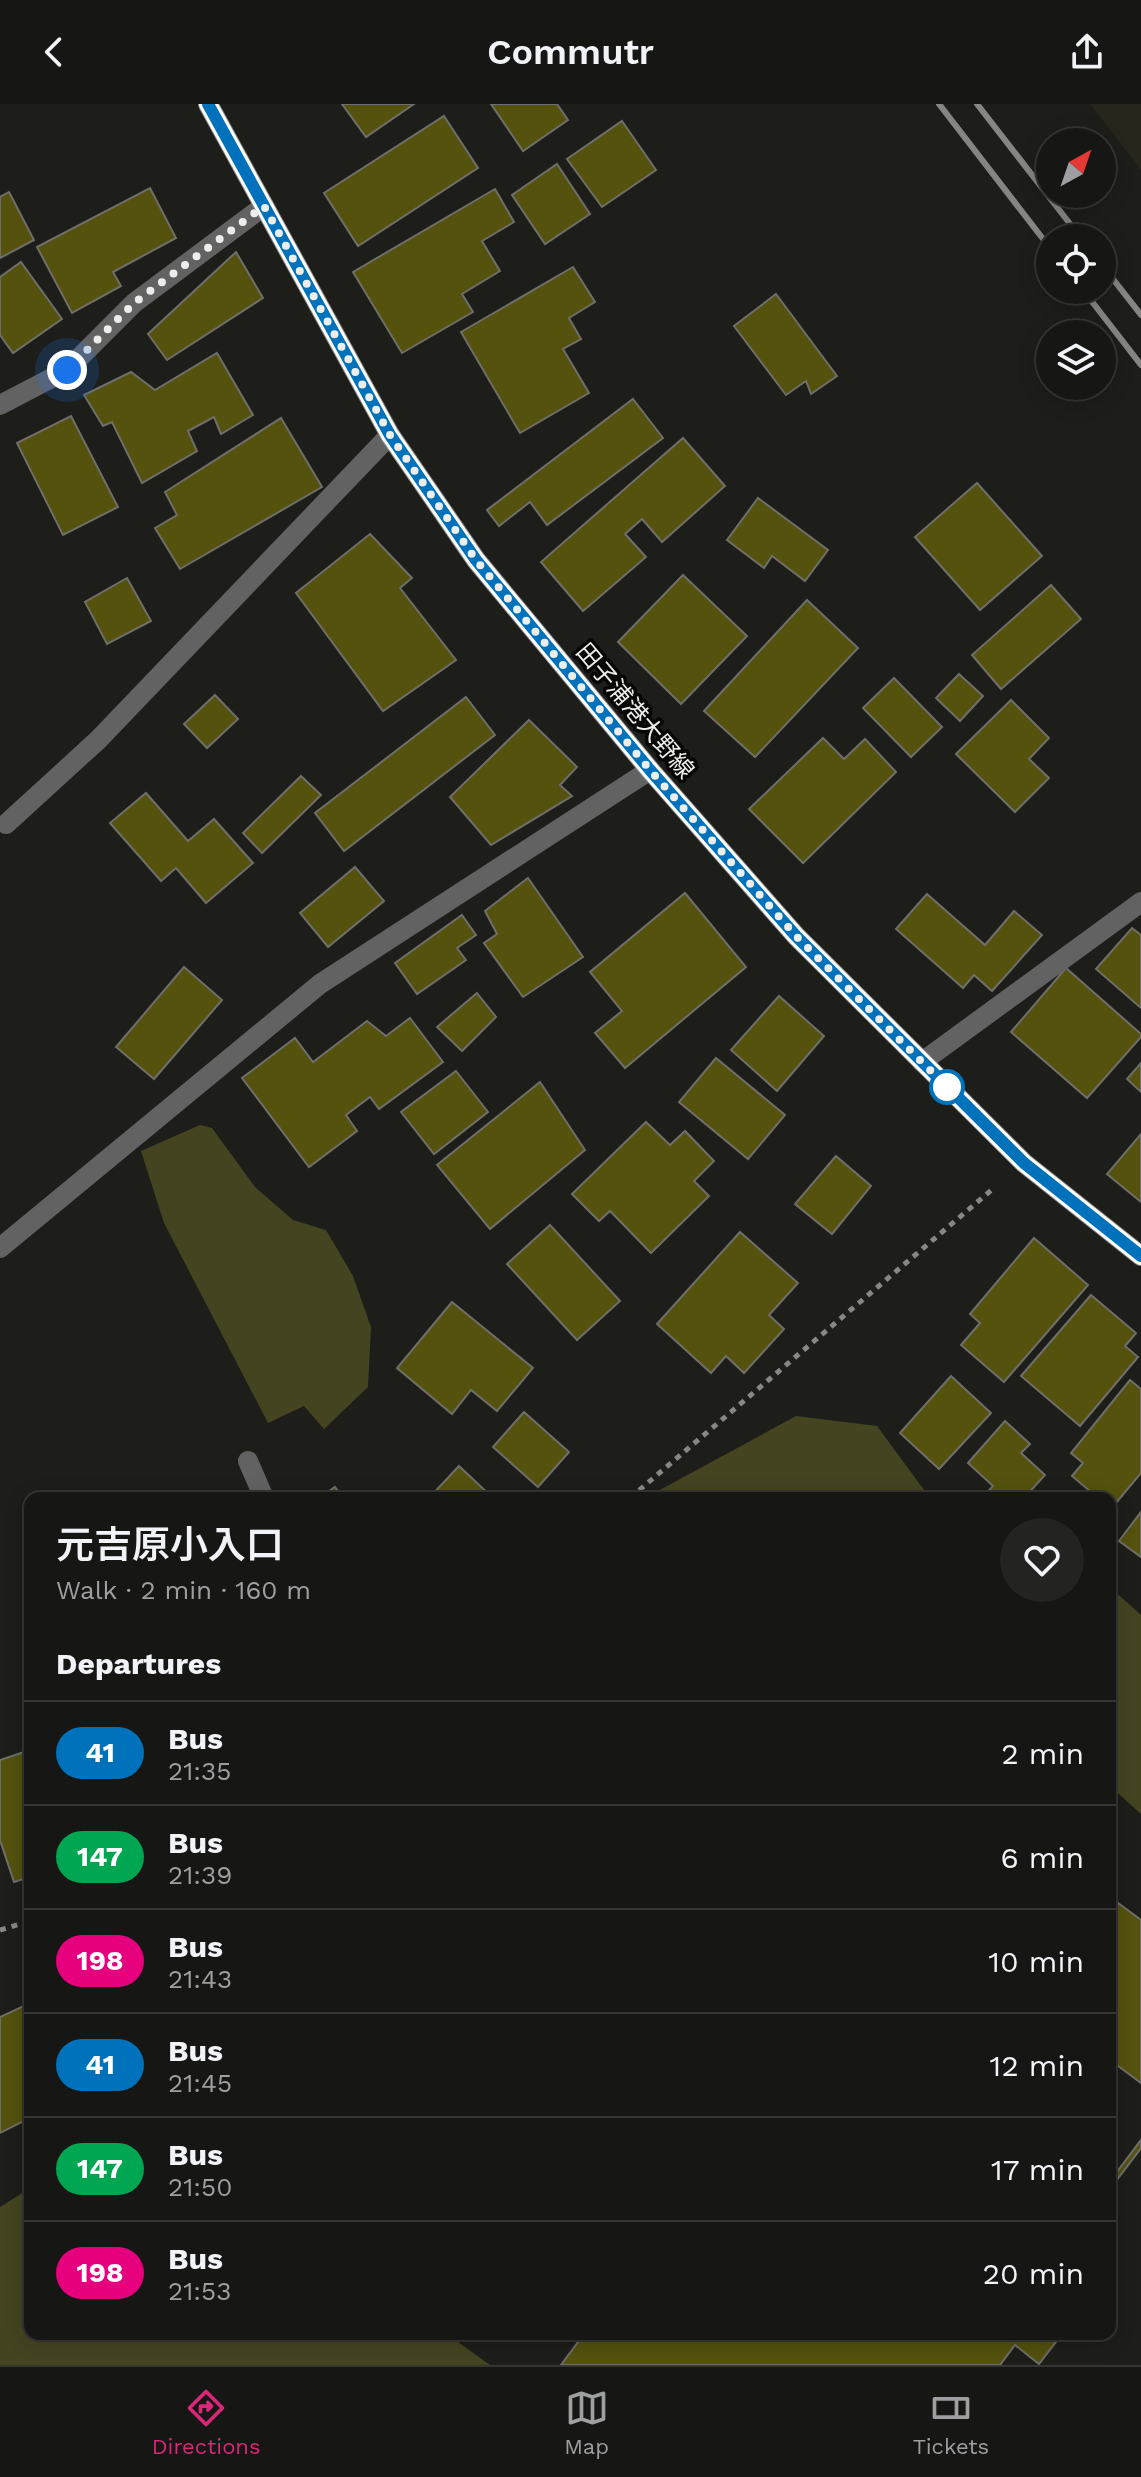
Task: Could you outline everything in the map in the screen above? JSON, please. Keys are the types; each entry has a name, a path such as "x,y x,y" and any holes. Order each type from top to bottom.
{"main road":[{"name":"田子浦港大野線","path":"208,104 390,435 476,560 650,770 796,936 1024,1163 1141,1256"}],"street":[{"path":"0,405 67,370 134,303 264,206"},
{"path":"6,824 98,740 390,435"},
{"path":"0,1248 320,984 650,770"},
{"path":"922,1062 1141,902"},
{"path":"248,1461 261,1492"}],"path":[{"path":"637,1492 1024,1163"},
{"path":"0,1930 24,1923"}],"shaded area":[{"path":"1090,104 1141,104 1141,170 1116,138 1116,128 1109,128"},
{"path":"200,1125 212,1128 255,1187 293,1220 326,1230 353,1276 371,1327 368,1387 324,1429 304,1406 268,1423 164,1223 141,1151"},
{"path":"796,1416 877,1426 926,1492 656,1492"},
{"path":"1116,1592 1141,1615 1141,1814 1116,1791"},
{"path":"24,2192 24,2340 455,2340 490,2365 0,2365 0,2207"}],"building":[{"path":"342,104 414,104 366,137"},
{"path":"491,104 557,104 568,120 523,151"},
{"path":"444,116 478,168 358,246 324,193"},
{"path":"622,121 656,170 602,207 567,159"},
{"path":"557,164 590,214 545,244 512,195"},
{"path":"150,188 176,238 113,272 121,286 72,313 37,247"},
{"path":"495,189 514,222 482,241 500,271 462,294 473,312 402,353 353,272"},
{"path":"9,192 34,240 0,258 0,197"},
{"path":"236,252 263,298 167,360 148,334"},
{"path":"21,262 62,319 13,353 0,335 0,277"},
{"path":"573,267 595,302 569,318 581,339 563,349 589,393 520,433 461,332"},
{"path":"776,294 837,376 811,394 806,381 786,395 734,326"},
{"path":"217,353 253,415 221,434 214,417 188,431 197,451 142,483 112,422 103,426 84,395 131,372 155,390"},
{"path":"633,399 663,438 547,525 530,502 499,526 487,510"},
{"path":"71,416 118,507 63,535 17,443"},
{"path":"281,418 322,487 180,569 155,528 177,515 165,492"},
{"path":"683,438 725,486 662,542 642,519 625,534 646,557 583,611 541,562"},
{"path":"977,483 1042,556 980,610 915,537"},
{"path":"758,498 828,550 805,581 772,556 764,568 727,540"},
{"path":"370,534 412,578 400,588 456,660 383,711 296,593"},
{"path":"683,575 747,636 681,704 618,642"},
{"path":"127,578 151,621 107,644 85,602"},
{"path":"1051,585 1081,619 1001,689 972,655"},
{"path":"807,600 858,648 755,757 704,711"},
{"path":"959,674 983,696 960,721 936,698"},
{"path":"894,678 942,727 911,757 863,708"},
{"path":"215,695 238,719 207,748 184,724"},
{"path":"466,697 495,735 344,851 315,813"},
{"path":"1011,700 1049,738 1029,759 1049,778 1015,812 956,754"},
{"path":"529,720 577,767 560,785 572,796 491,845 450,797"},
{"path":"823,738 844,759 865,739 896,772 803,863 749,809"},
{"path":"301,776 321,795 262,853 243,833"},
{"path":"146,793 188,841 214,819 253,863 206,903 176,868 161,881 110,823"},
{"path":"355,867 384,901 328,947 300,913"},
{"path":"528,878 583,957 523,997 484,943 497,934 485,911"},
{"path":"685,893 746,967 625,1068 595,1033 622,1011 590,972"},
{"path":"927,894 985,945 1014,911 1042,935 992,991 974,975 963,988 896,929"},
{"path":"462,915 476,935 457,948 466,960 417,994 395,963"},
{"path":"1132,928 1141,935 1141,1008 1096,969"},
{"path":"184,967 222,1000 154,1079 116,1047"},
{"path":"1066,968 1141,1034 1087,1098 1011,1032"},
{"path":"477,993 496,1017 462,1051 437,1027"},
{"path":"779,996 824,1036 777,1091 731,1050"},
{"path":"410,1018 443,1062 379,1109 370,1097 346,1115 357,1131 309,1167 242,1078 295,1038 313,1062 367,1021 386,1036"},
{"path":"716,1058 785,1115 748,1159 679,1102"},
{"path":"1141,1063 1141,1092 1127,1079"},
{"path":"456,1071 488,1112 434,1154 401,1112"},
{"path":"540,1082 585,1150 490,1229 437,1165"},
{"path":"646,1122 670,1145 685,1131 714,1161 694,1181 709,1196 651,1253 610,1211 599,1221 572,1194"},
{"path":"1141,1134 1141,1202 1107,1174"},
{"path":"836,1156 871,1186 832,1234 795,1204"},
{"path":"550,1225 620,1301 577,1340 507,1264"},
{"path":"740,1232 798,1283 769,1315 784,1329 744,1373 726,1356 711,1373 657,1324"},
{"path":"1034,1238 1088,1285 1004,1382 961,1345 980,1323 970,1314"},
{"path":"1091,1295 1136,1333 1125,1346 1138,1357 1080,1426 1021,1376"},
{"path":"452,1302 533,1368 497,1411 471,1390 452,1414 397,1368"},
{"path":"951,1376 991,1413 939,1469 900,1433"},
{"path":"1130,1380 1141,1389 1141,1473 1116,1503 1116,1492 1091,1492 1072,1476 1083,1463 1071,1453"},
{"path":"524,1412 569,1452 538,1487 493,1447"},
{"path":"1005,1421 1030,1444 1021,1453 1045,1475 1029,1492 988,1492 993,1486 968,1463"},
{"path":"459,1466 487,1492 435,1492"},
{"path":"1141,1512 1141,1557 1119,1541"},
{"path":"24,1752 24,1879 14,1882 0,1840 0,1760"},
{"path":"1116,1901 1141,1920 1141,2083 1116,2064"},
{"path":"24,2006 24,2121 0,2133 0,2017"},
{"path":"1141,2140 1141,2148 1116,2181 1116,2173"},
{"path":"580,2340 1057,2340 1039,2364 1015,2345 1000,2365 561,2365"}],"railway":[{"path":"939,104 1036,230"},
{"path":"977,104 1070,224"},
{"path":"1116,283 1141,315"},
{"path":"1094,304 1141,365"}],"bus line":[{"name":"41","path":"208,104 390,435 476,560 650,770 796,936 1024,1163 1141,1256"}],"route":[{"path":"67,370 134,303 264,206 390,435 476,560 650,770 796,936 947,1087"}]}
